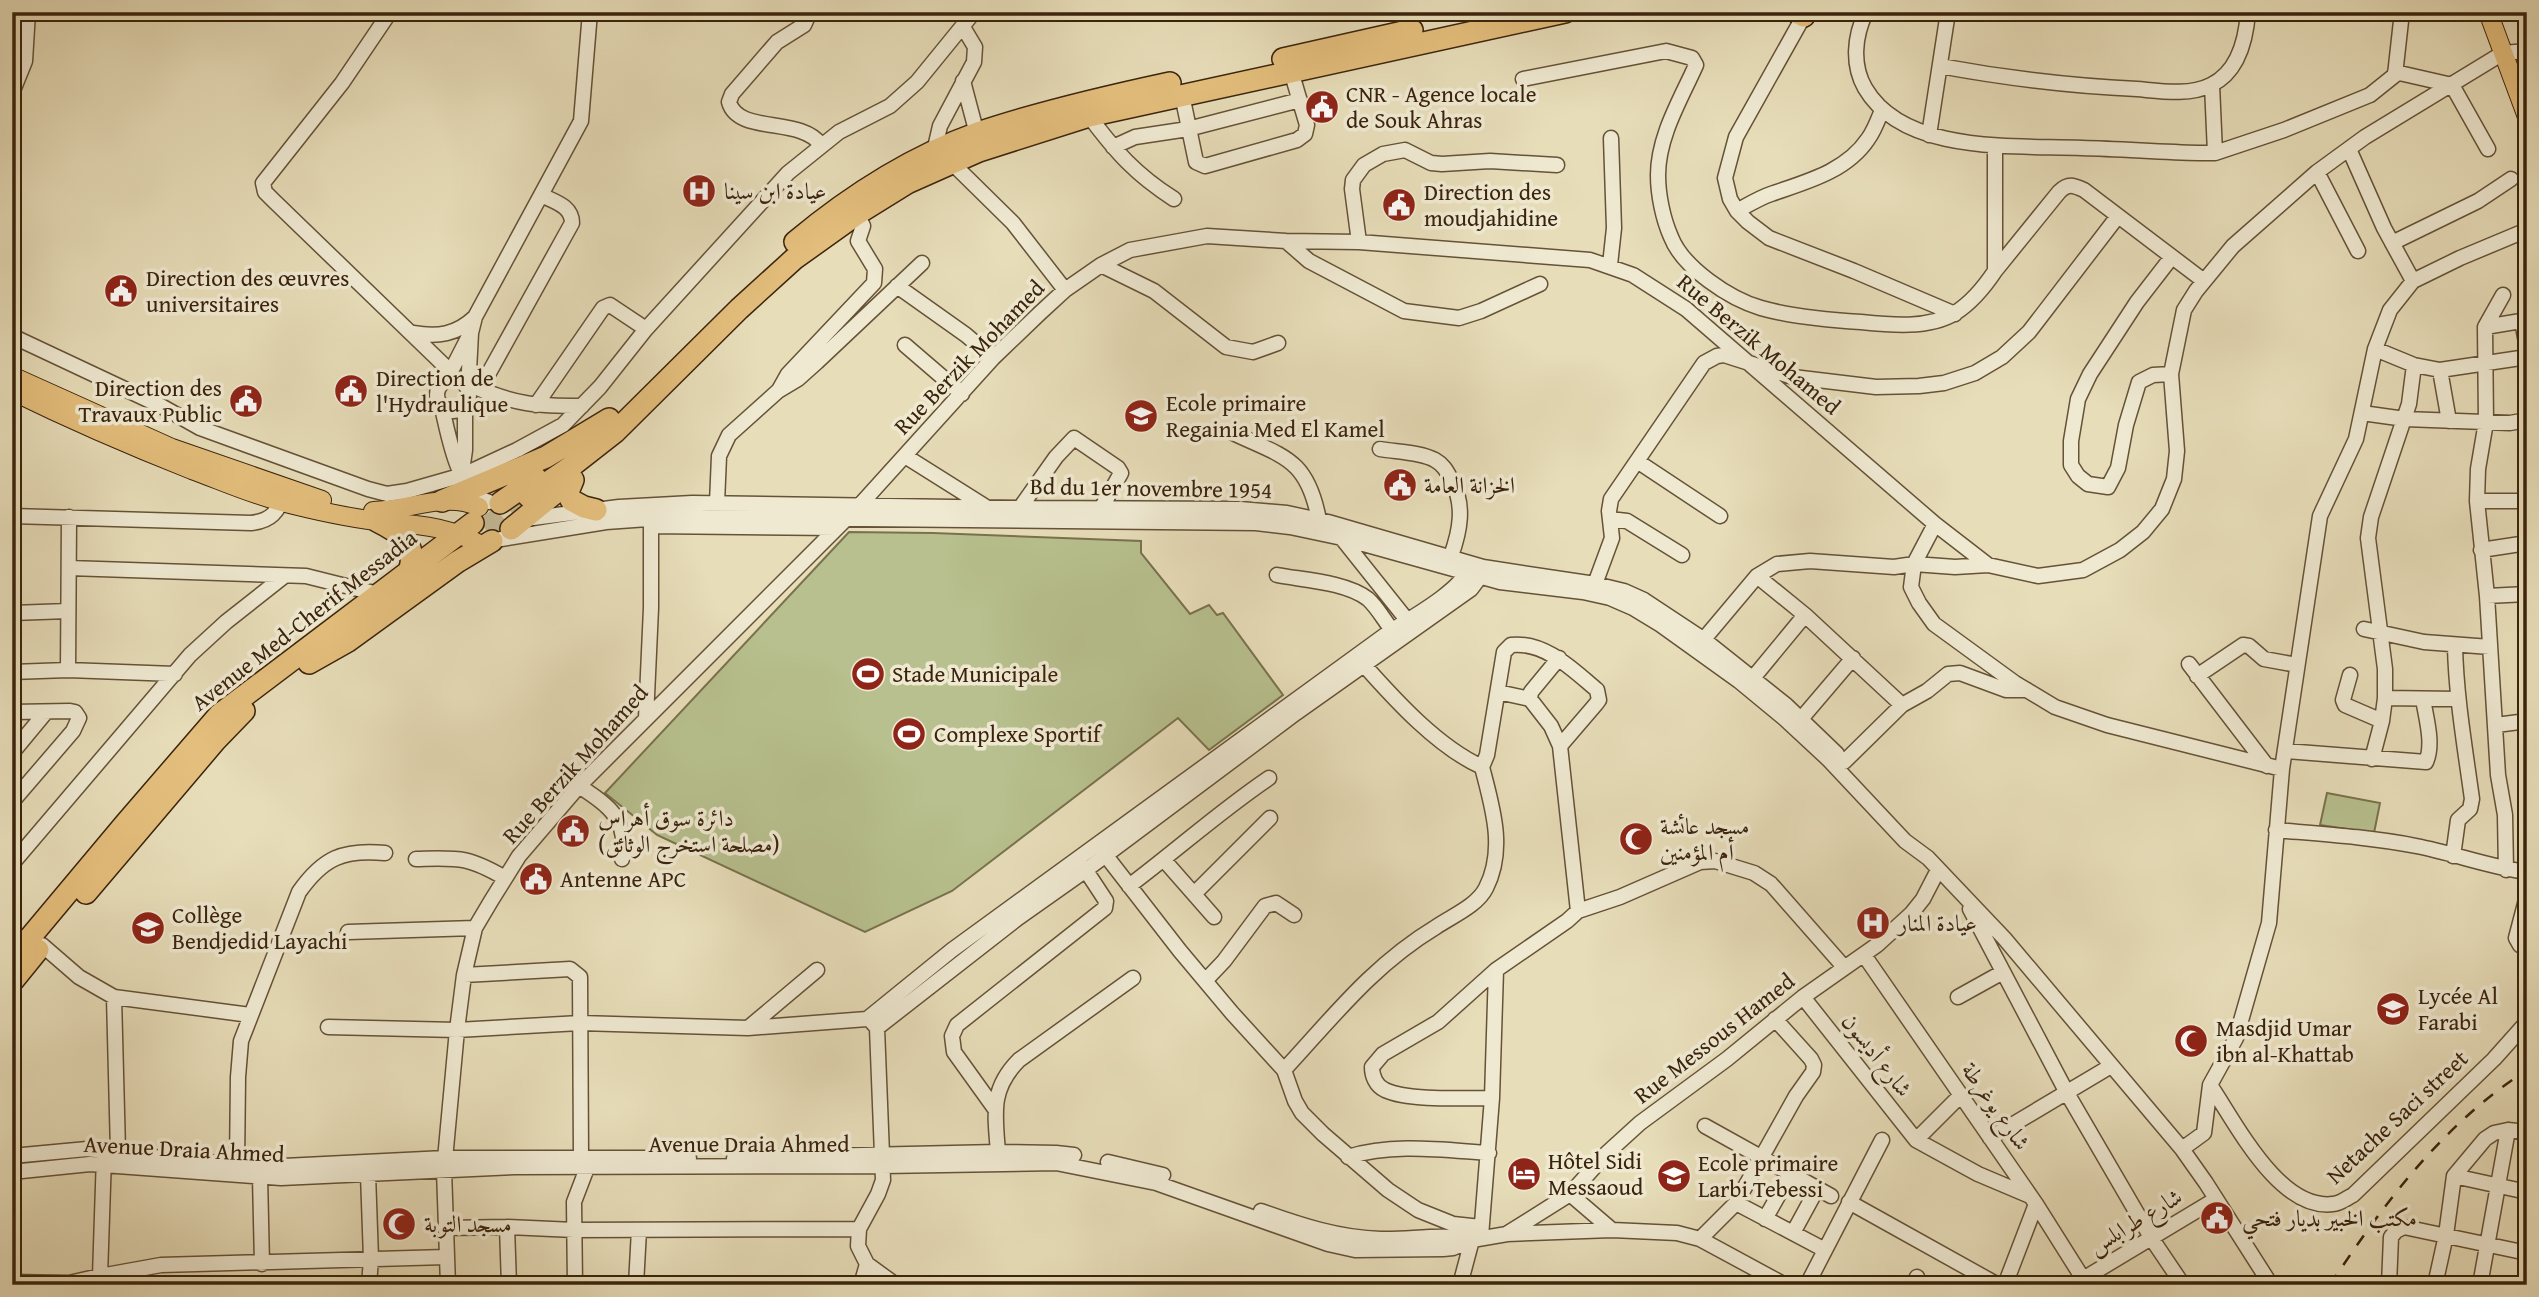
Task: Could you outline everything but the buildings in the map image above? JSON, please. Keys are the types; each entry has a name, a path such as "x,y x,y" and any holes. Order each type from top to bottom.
{"highway":[{"path":"528,496 615,432 793,258 977,134 1105,97 1494,12"},
{"path":"943,157 979,151 1089,116 1565,12"},
{"name":"Avenue Med-Cherif Messadia","path":"12,960 124,824 219,715 378,594 574,451 631,400 744,287 818,223 861,193 943,157"},
{"path":"442,501 485,516 573,480 630,434 662,400 697,351"},
{"path":"485,516 556,452 609,419"},
{"path":"573,480 568,492 571,500 584,508 596,510"},
{"path":"385,508 394,529 407,540 412,555 409,571"},
{"name":"Avenue Med-Cherif Messadia","path":"12,982 226,729 248,708 389,599 485,516"}],"main road":[{"path":"2488,12 2527,117"},
{"path":"12,376 284,495"},
{"path":"12,391 150,454 242,489 385,508 442,501"},
{"path":"385,508 415,523 485,516"}],"street":[{"path":"12,93 25,61 28,12"},
{"path":"390,12 342,83 262,183 265,192 413,333 448,376 504,400 536,405 582,406"},
{"path":"485,516 438,400 439,389 581,121 590,12"},
{"path":"810,12 804,25 769,49 732,94 729,102 735,114 742,118 793,129 811,136 821,145"},
{"path":"485,516 517,450 562,425 582,406 646,329 788,173 839,132 890,106 917,82 974,12"},
{"path":"1866,12 1860,24 1856,54 1859,77 1870,97 1882,110 1909,127 1929,135 1995,146 2216,153 2284,130 2370,95 2390,81 2395,72 2402,12"},
{"path":"1929,135 1948,12"},
{"path":"1940,66 2078,87 2198,90 2222,78 2236,60 2246,31 2248,12"},
{"path":"1802,14 1736,137 1725,178 1730,199 1737,211 1769,238 1955,314"},
{"path":"963,27 975,47 975,56 940,126 943,157 1013,223 1065,290"},
{"path":"1523,79 1666,51 1692,58 1696,65 1669,125 1658,174 1661,202 1671,239 1707,280 1758,308 1797,316 1872,323 1931,322 1955,314 1977,293 2065,186 2073,185 2084,190 2204,281"},
{"path":"1700,644 1757,576 1777,564 1798,561 1895,567 1914,564 1955,567 1988,565 2038,576 2064,574 2099,563 2143,532 2162,509 2174,479 2177,451 2171,374 2184,310 2204,281 2233,246 2274,207 2349,149 2503,53 2527,51"},
{"path":"1182,95 1196,162 1201,166 1214,164 1301,138 1307,131 1291,71"},
{"path":"2395,72 2452,85 2488,149"},
{"path":"963,82 977,134"},
{"path":"2211,85 2216,153"},
{"path":"1113,147 1135,137 1188,129 1300,100"},
{"path":"1737,211 1769,195 1817,178 1843,164 1857,153 1868,139 1882,110"},
{"path":"1089,116 1136,173 1174,199"},
{"path":"1610,265 1614,228 1611,138"},
{"path":"1995,146 1995,271"},
{"path":"2349,149 2392,243 2413,281"},
{"path":"1359,242 1353,180 1364,165 1383,154 1405,150 1431,163 1442,164 1490,161 1557,165"},
{"path":"2317,172 2358,251"},
{"path":"2392,243 2478,201 2511,179"},
{"path":"485,516 465,450 465,405 472,387 572,223 568,209 541,195"},
{"path":"717,503 717,467 723,444 738,426 779,391 798,379 842,329 871,287 875,269 858,243 863,226 857,214"},
{"path":"1595,584 1610,548 1611,499 1710,358 1724,355 1793,377 1876,387 1944,383 1975,373 2002,357 2029,332 2118,216"},
{"path":"2182,1149 2204,1133 2210,1084 2236,1038 2243,1008 2265,946 2276,830 2274,768 2285,751 2320,516 2356,439 2375,349 2390,310 2413,281 2460,257 2527,230"},
{"name":"Rue Berzik Mohamed","path":"448,1285 445,1164 464,975 475,928 519,856 579,786 839,523 860,505 993,358 1065,290 1101,265 1130,250 1207,236 1359,242 1590,260 1610,265 1644,282 1686,309 1935,524 1988,565"},
{"path":"1286,241 1309,261 1404,311 1441,317 1470,316 1539,284"},
{"path":"2171,258 2137,302 2090,374 2078,399 2070,454 2071,465 2078,477 2088,484 2108,487 2118,468 2126,425 2139,382 2152,375 2171,374"},
{"path":"842,329 922,263"},
{"path":"1101,265 1163,298 1226,347 1253,352 1278,343"},
{"path":"897,286 966,335 993,358"},
{"path":"2504,295 2485,327 2486,422 2478,470 2477,501 2487,596 2498,775 2505,815 2506,870"},
{"path":"536,405 603,308 610,305 646,329"},
{"path":"413,333 428,336 455,332 475,317"},
{"path":"2485,327 2525,321 2527,348"},
{"path":"471,333 472,387"},
{"path":"12,336 215,434 368,489 385,508 407,491 485,516 606,522 839,523 1097,515 1255,523 1342,538 1475,570 1519,585 1583,592 1609,598 1633,608 1700,644 1785,719 1828,759 1905,841 1928,858 2004,938 2182,1149 2271,1285"},
{"path":"905,345 962,394"},
{"path":"2375,349 2414,365 2440,370 2527,357"},
{"path":"2372,759 2382,721 2385,670 2368,538 2371,517 2405,419 2414,365"},
{"path":"2440,370 2449,421"},
{"path":"441,404 456,411 465,405"},
{"path":"2362,413 2449,421 2510,423 2527,420"},
{"path":"1231,432 1288,460 1299,469 1314,493 1323,521 1342,538 1407,621"},
{"path":"1020,509 1056,457 1073,438 1121,470 1120,478 1097,515"},
{"path":"1380,449 1433,459 1445,467 1460,500 1459,535 1451,556"},
{"path":"905,456 987,508"},
{"path":"1637,461 1720,516"},
{"path":"12,516 251,523 274,515 284,495"},
{"path":"2477,501 2527,501"},
{"name":"Bd du 1er novembre 1954","path":"485,516 717,503 1020,509 1097,515 1240,509 1287,513 1323,521 1451,556 1475,570 1595,584 1624,591 1644,600 1700,644 1753,678 1801,719 1844,762 1910,834 1928,858"},
{"path":"68,670 69,517"},
{"path":"1610,519 1626,521 1682,555"},
{"path":"646,718 651,608 651,522"},
{"path":"1935,524 1914,564 1911,587 1934,624 2026,690 2055,707 2107,726 2274,768"},
{"path":"2481,550 2527,543"},
{"path":"69,568 306,576 378,594"},
{"path":"328,1027 457,1030 580,1023 748,1028 872,1023 952,950 1082,865 1475,570"},
{"path":"1101,850 1471,589 1475,570"},
{"path":"1277,575 1340,587 1359,594 1375,606 1392,630"},
{"path":"1757,576 1805,615 1902,705"},
{"path":"12,864 190,655 226,622 284,577"},
{"path":"2487,596 2527,594"},
{"path":"12,613 68,611"},
{"path":"1753,678 1805,615"},
{"path":"2364,629 2424,642 2490,647"},
{"path":"1284,1070 1369,976 1409,943 1476,901 1485,890 1491,875 1497,838 1482,767 1488,755 1504,652 1511,645 1535,648 1559,658 1599,694 1596,704 1560,746"},
{"path":"2274,768 2193,670 2242,645 2249,646 2264,659 2297,665"},
{"path":"2454,856 2458,820 2470,808 2472,799 2458,699 2455,646"},
{"path":"1530,698 1531,691 1559,658"},
{"path":"1801,719 1853,658"},
{"path":"1364,665 1407,710 1462,758 1482,767"},
{"path":"12,672 68,670 174,674"},
{"path":"1844,762 1902,705 1927,691 1948,674 1960,673 2006,691 2026,690"},
{"path":"2350,675 2343,700 2345,705 2382,721"},
{"path":"1498,692 1530,698 1551,726 1560,746 1578,911"},
{"path":"2385,698 2458,699"},
{"path":"2285,751 2427,762 2428,733 2423,699"},
{"path":"12,712 75,712 79,718 79,722 12,802"},
{"path":"12,753 46,712"},
{"path":"2496,724 2527,721"},
{"path":"1129,886 1226,807 1269,778"},
{"path":"579,786 615,814 623,834 622,859"},
{"path":"1194,894 1270,818"},
{"path":"2276,830 2366,838 2417,846 2506,870 2527,872"},
{"path":"1101,850 1205,981 1284,1070 1294,1101 1302,1113 1348,1157 1388,1190 1418,1210 1478,1235 1612,1230 1677,1233 1700,1239 1785,1285"},
{"path":"237,1164 239,1056 250,1015 299,892 314,873 341,855 360,851 384,853"},
{"path":"415,859 458,858 475,861 505,878"},
{"path":"1164,860 1214,917"},
{"path":"1492,1098 1391,1092 1378,1085 1372,1074 1372,1067 1383,1054 1438,1022 1496,970 1578,911 1620,897 1700,862 1715,861 1754,873 1771,884 1844,967"},
{"path":"995,1109 954,1052 951,1045 954,1030 1105,908 1106,901 1082,865"},
{"name":"Rue Messous Hamed","path":"1507,1234 1570,1194 1606,1153 1640,1123 1727,1059 1803,997 1864,955 1912,914 1938,870"},
{"path":"2527,895 2516,938 2520,945 2527,945"},
{"path":"1967,901 2067,1093 2152,1238 2183,1285"},
{"path":"1205,981 1224,961 1265,906 1276,903 1294,915"},
{"path":"348,932 475,928"},
{"path":"42,946 79,977 114,998 250,1015"},
{"name":"شارع يوغرطة","path":"1864,955 2034,1200 2084,1283"},
{"path":"464,975 570,969 580,977 584,1162 574,1202 575,1285"},
{"path":"748,1028 817,970"},
{"path":"1460,1285 1478,1235 1489,1153 1496,970"},
{"path":"1958,998 2003,972"},
{"path":"998,1152 995,1109 1002,1080 1019,1060 1133,978"},
{"name":"شارع أديسون","path":"1803,997 1916,1140"},
{"path":"99,1280 103,1165 111,1150 114,998"},
{"path":"1700,1239 1736,1203 1814,1068 1811,1059 1775,1019"},
{"name":"Netache Saci street","path":"2210,1084 2268,1172 2302,1200 2335,1204 2353,1195 2494,1059 2527,1021"},
{"path":"872,1023 883,1159 878,1194 859,1229 858,1247 867,1264 896,1285"},
{"path":"1990,1138 2110,1066"},
{"path":"1961,1095 1916,1140 1978,1174 2034,1200 2005,1285"},
{"path":"1705,1126 1824,1192 1793,1233"},
{"path":"2435,1285 2446,1235 2454,1176 2485,1139 2494,1133 2508,1130 2527,1132"},
{"path":"2480,1285 2508,1130"},
{"path":"1807,1285 1882,1140"},
{"path":"1348,1157 1370,1150 1412,1148 1489,1153"},
{"name":"Avenue Draia Ahmed","path":"12,1156 74,1149 111,1150 166,1159 284,1166 719,1158 1056,1163 1084,1166 1156,1183 1334,1234 1379,1239 1478,1235"},
{"name":"Avenue Draia Ahmed","path":"883,1159 998,1152 1056,1153 1128,1166 1205,1189 1244,1210"},
{"name":"Avenue Draia Ahmed","path":"12,1172 103,1165 260,1177 368,1174 445,1164"},
{"path":"1765,1219 1791,1173"},
{"path":"368,1174 371,1259 369,1285"},
{"path":"2454,1176 2527,1192"},
{"path":"260,1177 262,1264"},
{"path":"1570,1194 1612,1230"},
{"name":"شارع طرابلس","path":"2084,1283 2216,1199"},
{"path":"1849,1202 1998,1285"},
{"path":"1736,1203 1825,1250"},
{"path":"507,1227 509,1285"},
{"path":"2389,1285 2392,1237 2404,1227 2527,1253"},
{"path":"445,1228 859,1229"},
{"path":"636,1285 639,1230"},
{"path":"12,1282 51,1284 99,1280 161,1265 262,1264 446,1256"},
{"path":"860,1285 867,1264"},
{"path":"2524,1285 2527,1273"}],"green space":[{"name":"Complexe Sportif","path":"849,532 1141,541 1141,553 1190,614 1209,605 1217,615 1223,613 1283,695 1209,750 1178,718 952,891 865,932 657,835 605,793"},
{"path":"2327,793 2380,803 2374,833 2320,825"}],"tunnel":[{"path":"460,547 528,496"}],"railway":[{"path":"2330,1285 2372,1224 2417,1167 2468,1115 2527,1070"}],"place":[{"name":"CNR - Agence locale de Souk Ahras","path":"1322,107"},
{"name":"عيادة ابن سينا","path":"699,191"},
{"name":"Direction des moudjahidine","path":"1399,205"},
{"name":"Direction des œuvres universitaires","path":"121,291"},
{"name":"Direction de l'Hydraulique","path":"351,391"},
{"name":"Direction des Travaux Public","path":"246,401"},
{"name":"Ecole primaire Regainia Med El Kamel","path":"1141,416"},
{"name":"الخزانة العامة","path":"1400,485"},
{"name":"Stade Municipale","path":"868,674"},
{"name":"Complexe Sportif","path":"909,734"},
{"name":"دائرة سوق أهراس (مصلحة استخرج الوثائق)","path":"573,831"},
{"name":"مسجد عائشة أم المؤمنين","path":"1636,839"},
{"name":"Antenne APC","path":"536,879"},
{"name":"عيادة المنار","path":"1873,923"},
{"name":"Collège Bendjedid Layachi","path":"148,928"},
{"name":"Lycée Al Farabi","path":"2393,1009"},
{"name":"Masdjid Umar ibn al-Khattab","path":"2191,1041"},
{"name":"Hôtel Sidi Messaoud","path":"1524,1174"},
{"name":"Ecole primaire Larbi Tebessi","path":"1674,1176"},
{"name":"مكتب الخبير بديار فتحي","path":"2217,1218"},
{"name":"مسجد التوبة","path":"399,1224"}]}
